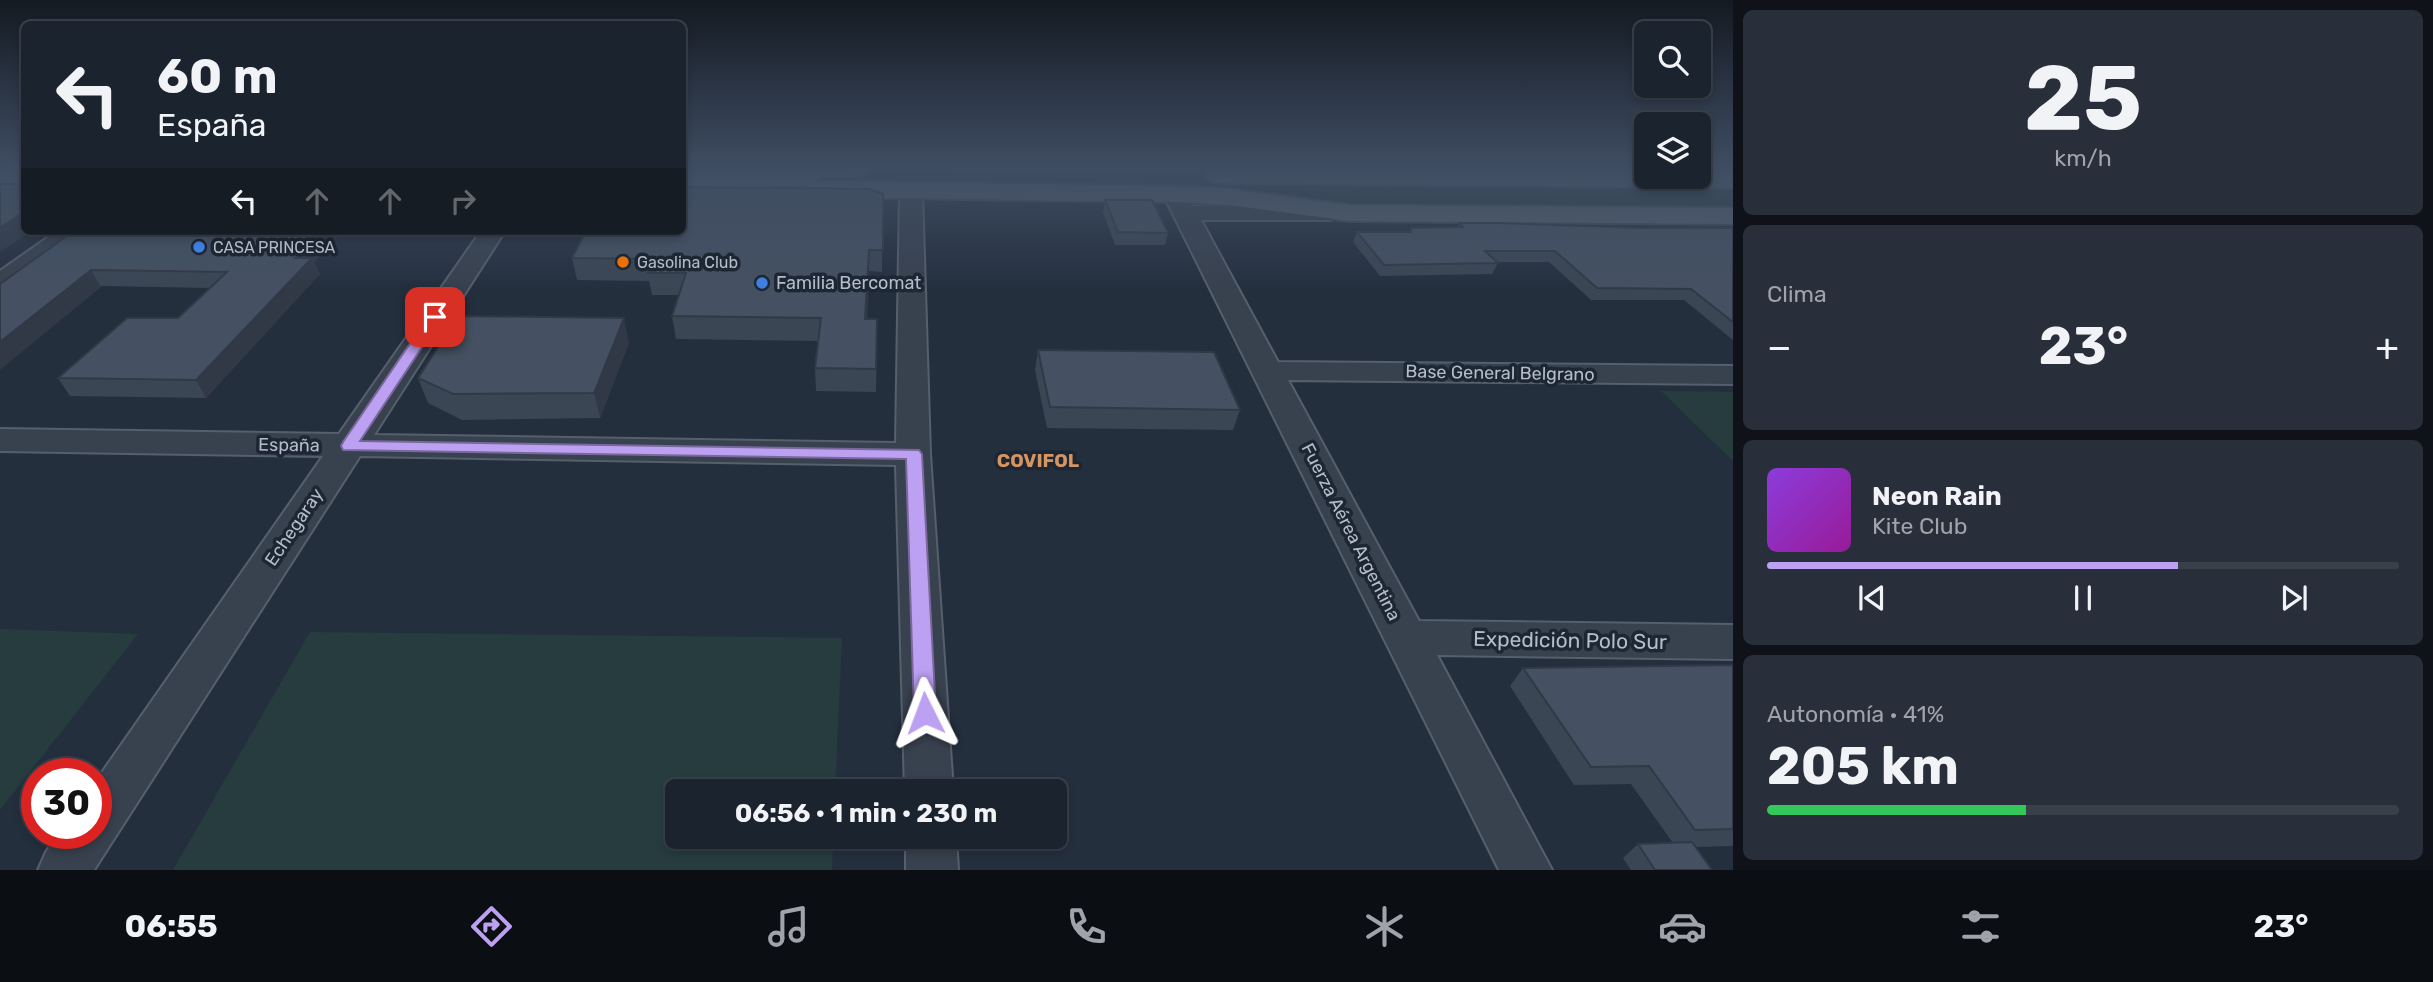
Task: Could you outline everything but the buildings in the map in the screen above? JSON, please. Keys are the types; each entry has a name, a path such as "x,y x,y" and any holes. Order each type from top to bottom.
{"main road":[{"path":"1309,208 1349,213 1733,216"}],"street":[{"path":"912,208 914,454 928,779"},
{"name":"Fuerza Aérea Argentina","path":"1182,208 1526,870"},
{"path":"0,283 67,235"},
{"name":"Echegaray","path":"112,798 490,235"},
{"name":"Base General Belgrano","path":"1268,371 1733,375"},
{"name":"España","path":"0,440 914,454"},
{"name":"Expedición Polo Sur","path":"1406,638 1733,642"},
{"path":"64,870 78,849"},
{"path":"931,849 932,870"}],"green space":[{"path":"1501,208 1733,208 1733,210"},
{"path":"1661,391 1733,392 1733,461"},
{"path":"0,629 138,634 41,758 21,758 21,783 0,810"},
{"path":"310,632 842,638 836,779 665,779 665,849 833,849 832,870 173,870"}],"place":[{"name":"CASA PRINCESA","path":"199,247"},
{"name":"Gasolina Club","path":"623,262"},
{"name":"Familia Bercomat","path":"762,283"}],"district":[{"name":"COVIFOL","path":"1038,460"}],"route":[{"path":"435,317 349,446 914,454 925,713"}]}
